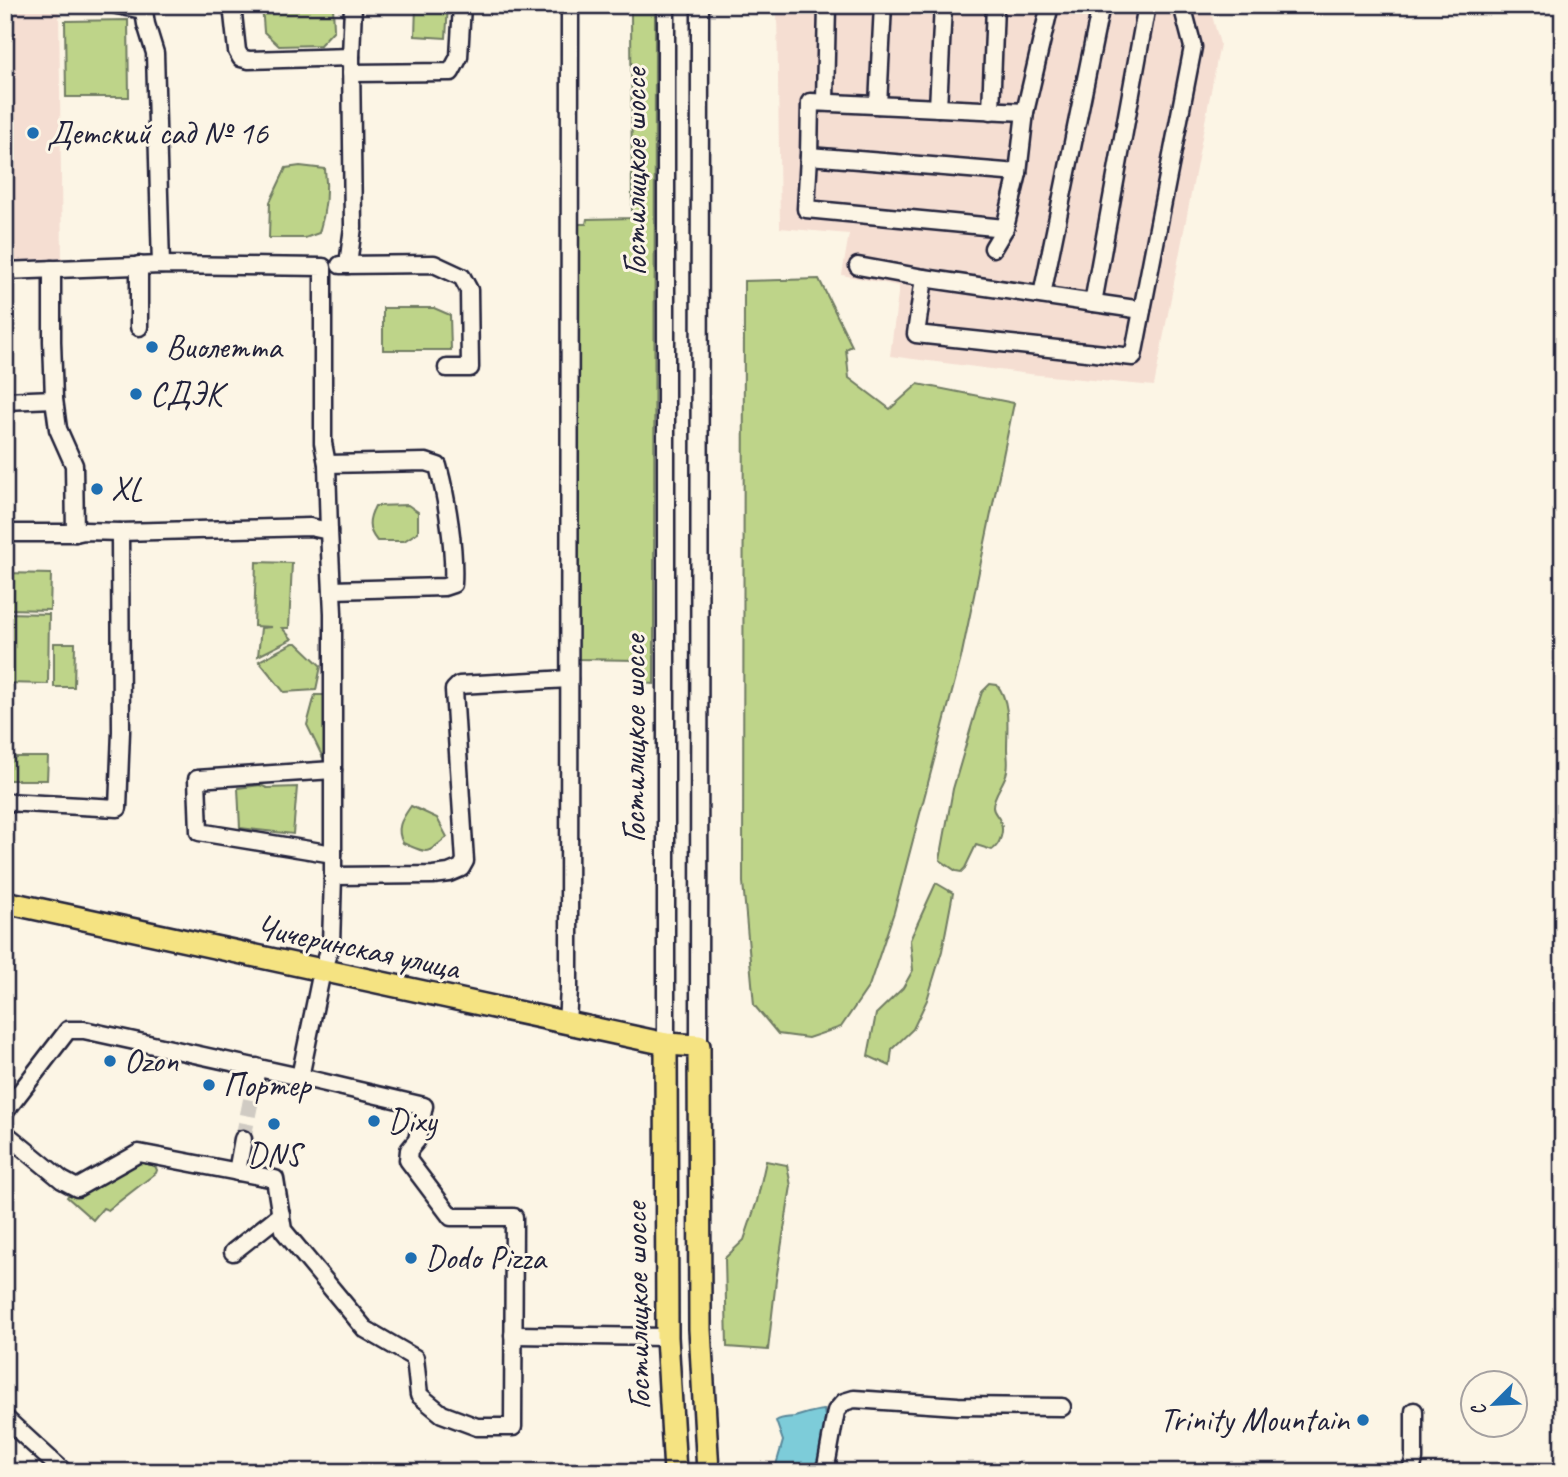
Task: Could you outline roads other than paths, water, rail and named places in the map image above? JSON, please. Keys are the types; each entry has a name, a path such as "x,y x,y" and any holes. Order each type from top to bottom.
{"main road":[{"name":"Чичеринская улица","path":"5,902 666,1044 699,1046"},
{"name":"Гостилицкое шоссе","path":"666,1044 667,1337 675,1472"},
{"name":"Гостилицкое шоссе","path":"699,1046 700,1329 708,1472"}],"street":[{"path":"117,5 143,8 155,53 162,265"},
{"path":"233,5 237,51 241,58 451,72 459,57 462,5"},
{"path":"348,265 352,227 353,5"},
{"name":"Гостилицкое шоссе","path":"567,1023 570,5"},
{"name":"Гостилицкое шоссе","path":"666,5 666,1044"},
{"name":"Гостилицкое шоссе","path":"699,1046 700,5"},
{"path":"825,102 827,5"},
{"path":"878,105 883,5"},
{"path":"938,108 943,5"},
{"path":"992,111 995,5"},
{"path":"993,247 1005,228 1018,173 1025,112 1050,5"},
{"path":"1042,295 1101,5"},
{"path":"1093,303 1147,5"},
{"path":"924,278 916,334 1133,357 1193,47 1182,5"},
{"path":"1005,228 806,209 810,102 1025,112"},
{"path":"809,156 1018,173"},
{"path":"5,271 139,265 323,267 434,264 462,277 469,290 470,368 447,368"},
{"path":"139,265 139,327"},
{"path":"300,1077 322,971 331,945 333,876 332,590 327,464 323,443 323,267"},
{"path":"858,267 1142,310"},
{"path":"52,269 54,399 58,429 74,465 75,533"},
{"path":"5,401 54,399"},
{"path":"327,464 426,462 438,466 443,482 454,567 453,584 444,587 332,590"},
{"path":"5,533 120,533 310,527 329,531"},
{"path":"5,802 118,808 121,731 120,533"},
{"path":"333,876 433,875 461,868 465,861 454,690 459,685 569,679"},
{"path":"332,854 199,832 197,779 333,770"},
{"path":"5,1112 68,1030 84,1030 424,1106 417,1140 409,1150 408,1160 451,1217 514,1217 513,1427 477,1427 442,1414 419,1395 415,1358 365,1329 283,1230 275,1179 139,1153 77,1188 62,1180 5,1133"},
{"path":"254,1085 257,1068"},
{"path":"237,1172 243,1139"},
{"path":"233,1252 281,1214"},
{"path":"513,1335 667,1337"},
{"path":"825,1472 836,1410 844,1402 854,1399 958,1406 1062,1407"},
{"path":"1411,1472 1414,1459 1414,1411"},
{"path":"5,1418 64,1472"}],"water":[{"path":"824,1410 826,1423 822,1439 823,1450 811,1472 780,1472 776,1465 783,1441 776,1421"}],"tunnel":[{"path":"243,1139 254,1085"}],"place":[{"name":"Детский сад № 16","path":"33,133"},
{"name":"Виолетта","path":"152,347"},
{"name":"СДЭК","path":"136,394"},
{"name":"XL","path":"97,489"},
{"name":"Ozon","path":"110,1061"},
{"name":"Портер","path":"209,1085"},
{"name":"Dixy","path":"374,1121"},
{"name":"DNS","path":"274,1124"},
{"name":"Dodo Pizza","path":"411,1258"},
{"name":"Trinity Mountain","path":"1363,1420"}]}
